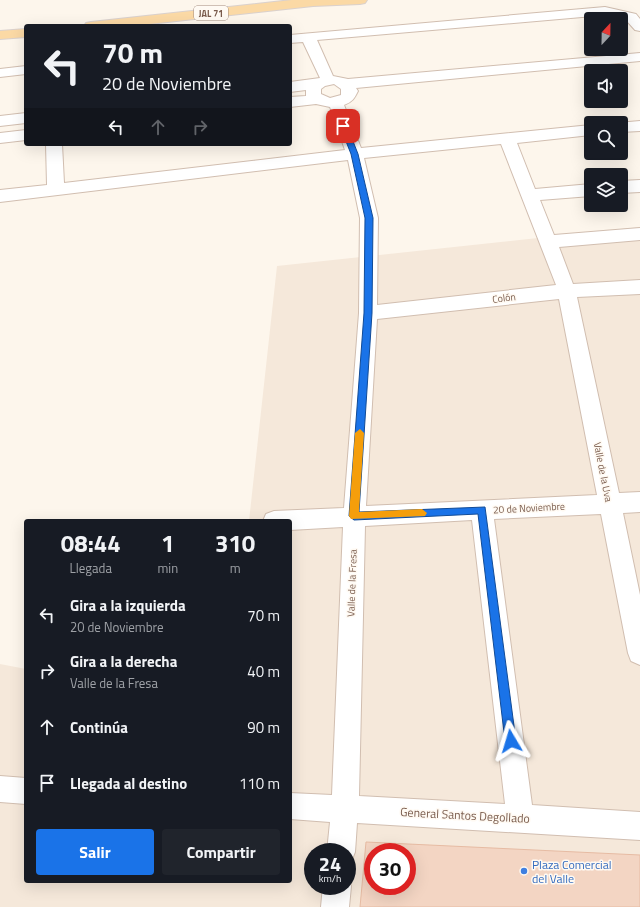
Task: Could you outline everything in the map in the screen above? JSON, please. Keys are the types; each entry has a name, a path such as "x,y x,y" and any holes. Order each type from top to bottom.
{"main road":[{"name":"JAL 71","path":"110,24 332,0"},
{"name":"JAL 71","path":"310,3 360,0"},
{"path":"0,36 24,33"}],"street":[{"path":"292,39 605,11 632,18 640,28"},
{"path":"308,37 323,102 336,103 342,101 348,89"},
{"path":"348,89 640,57"},
{"path":"0,73 24,70"},
{"path":"628,71 640,70"},
{"path":"292,101 320,88 340,81 348,89 584,74"},
{"path":"292,87 320,88"},
{"name":"Valle de la Fresa","path":"336,103 355,154 369,218 368,313 354,516 345,810 342,843"},
{"path":"0,121 24,118"},
{"path":"628,127 640,126"},
{"path":"0,196 355,154 584,131"},
{"path":"0,138 24,135"},
{"name":"Valle de la Uva","path":"507,138 528,195 567,291 640,653"},
{"path":"54,146 56,190"},
{"path":"628,187 640,186"},
{"path":"528,195 584,191"},
{"path":"548,242 640,234"},
{"name":"Colón","path":"368,313 567,291 640,287"},
{"name":"20 de Noviembre","path":"292,520 640,502"},
{"path":"482,510 520,818"},
{"path":"0,790 24,791"},
{"name":"General Santos Degollado","path":"292,806 640,826"},
{"path":"335,907 336,895"}],"shaded area":[{"path":"640,227 640,907 0,907 0,664 24,669 24,883 292,883 292,519 249,519 277,266"}],"building":[{"name":"Plaza Comercial del Valle","path":"366,842 387,843 366,843"},
{"name":"Plaza Comercial del Valle","path":"416,844 640,855 640,907 360,907 364,864 364,895 416,895"}],"slow traffic":[{"path":"360,433 354,516 422,513"}],"place":[{"name":"Plaza Comercial del Valle","path":"524,871"}],"route":[{"path":"343,126 355,154 369,218 368,313 354,516 482,510 511,741"}]}
